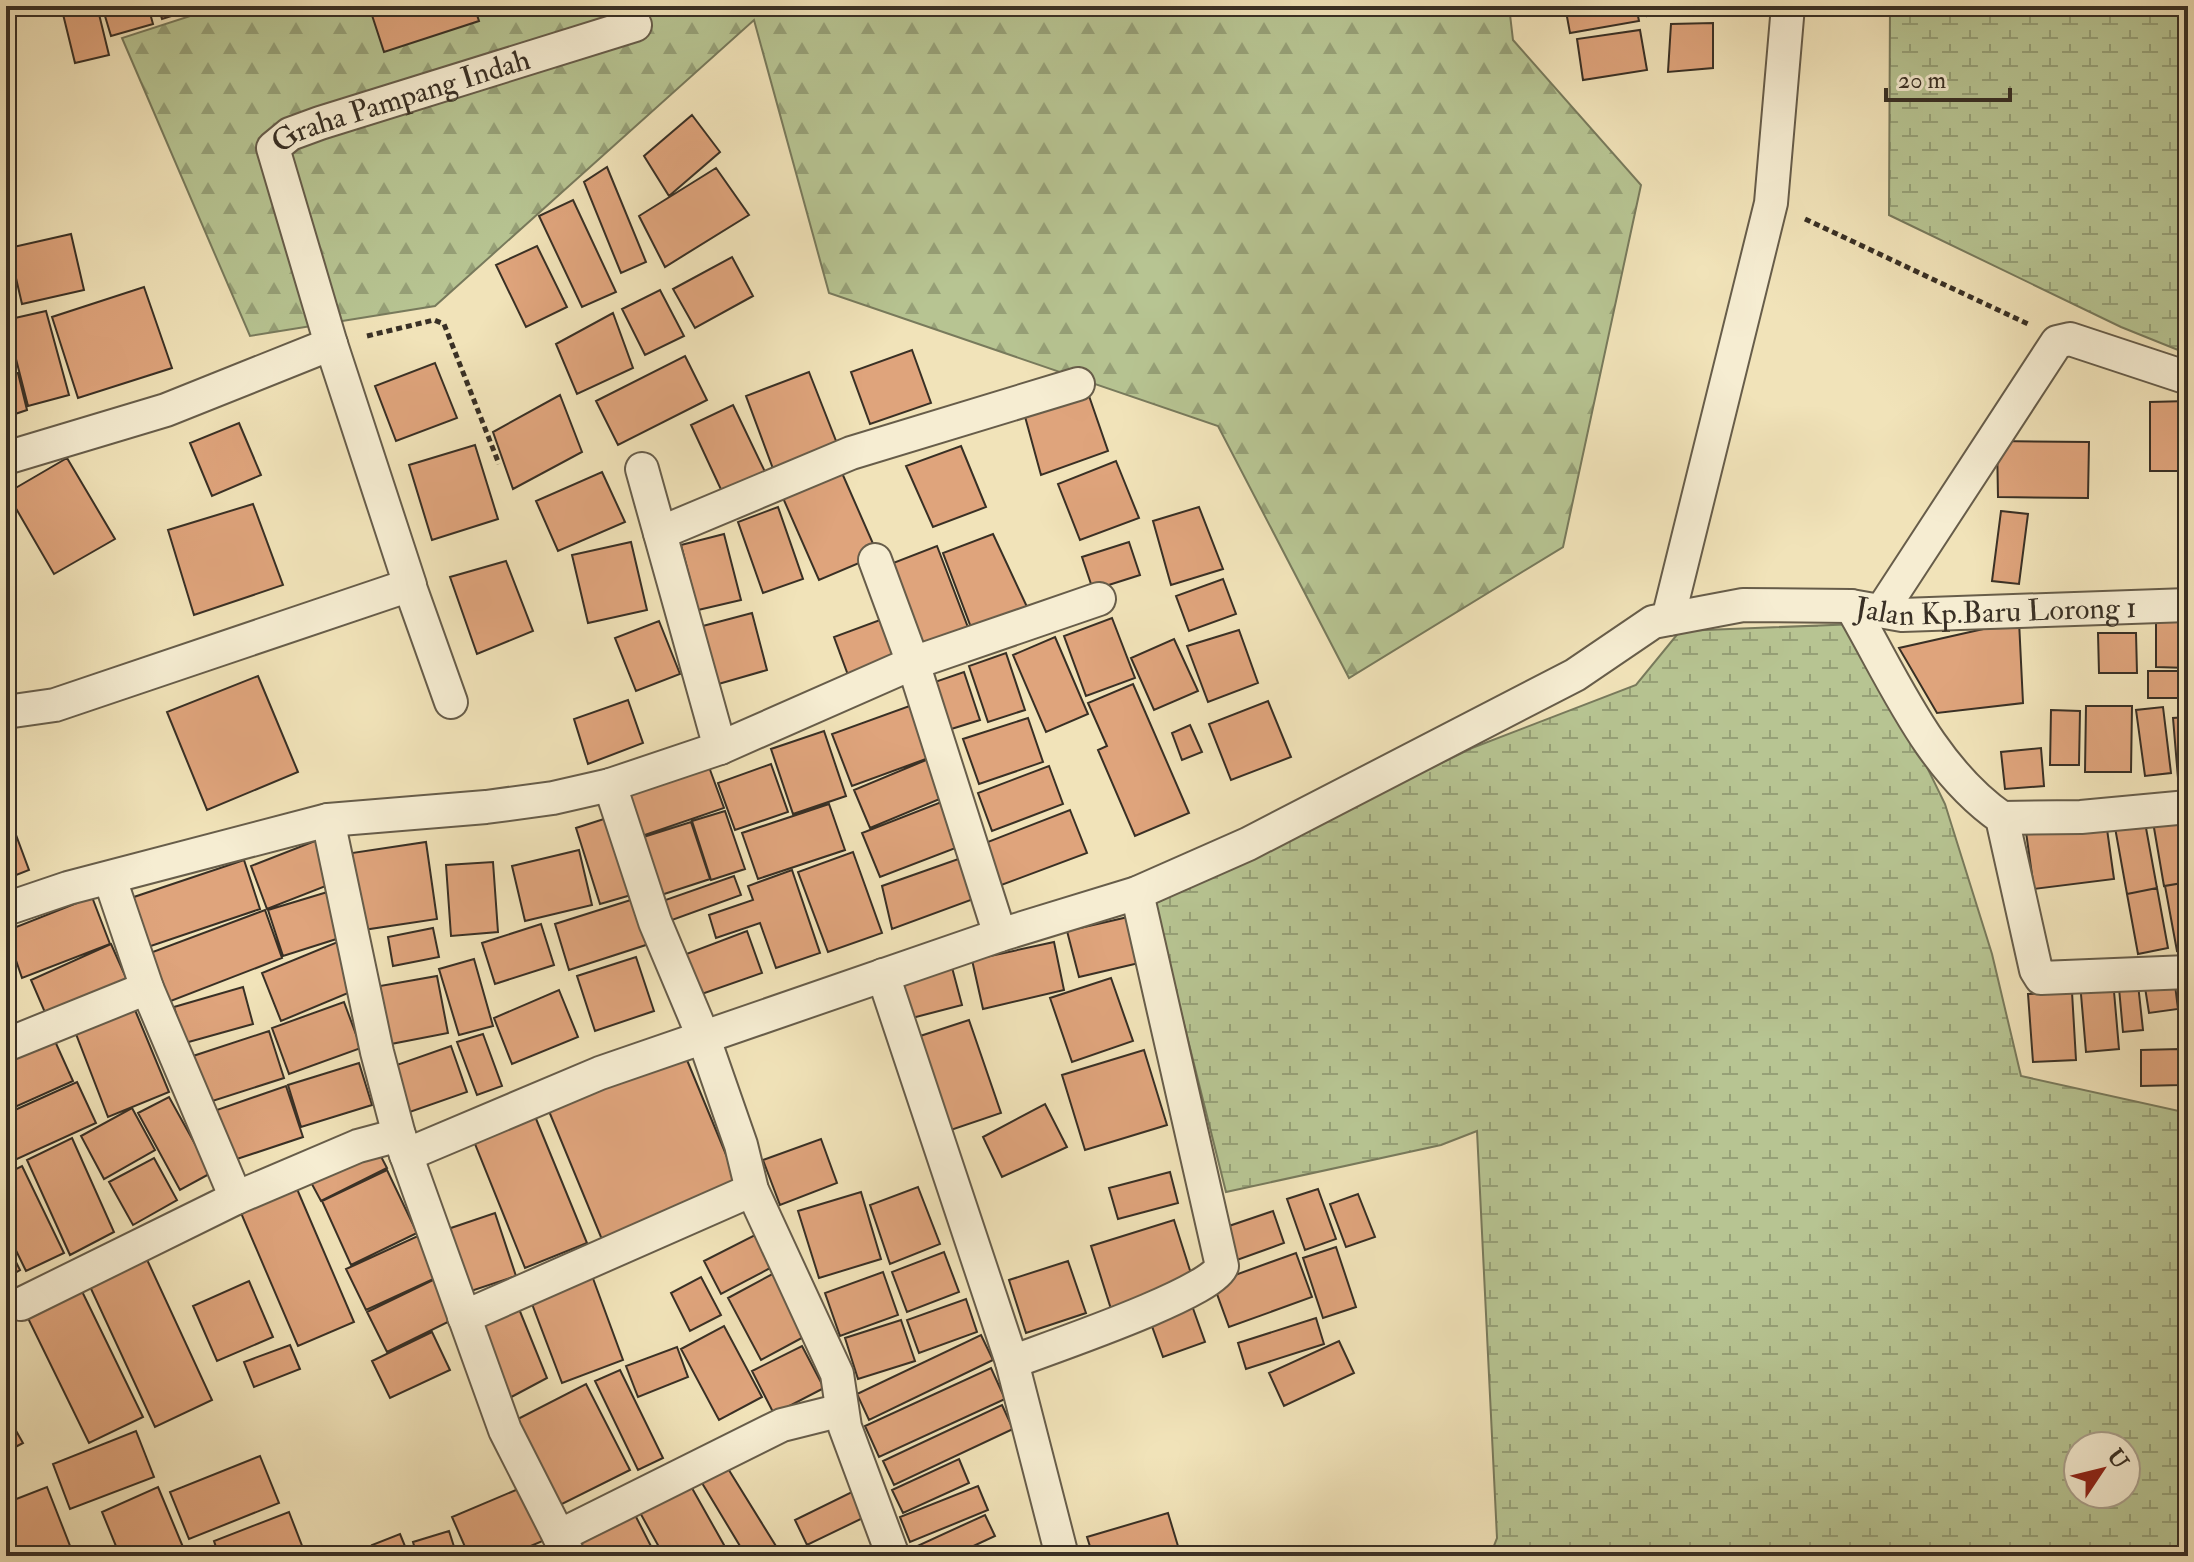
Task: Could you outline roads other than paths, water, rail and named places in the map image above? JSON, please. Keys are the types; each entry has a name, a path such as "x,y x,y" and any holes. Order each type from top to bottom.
{"street":[{"path":"1668,619 1771,203 1788,6"},
{"name":"Graha Pampang Indah","path":"451,702 331,344 273,148 290,134 320,123 635,25"},
{"path":"2188,378 2061,339 1867,608 1932,746 1975,798 2002,818 2081,817 2188,807"},
{"path":"6,458 166,410 331,344"},
{"path":"660,533 851,453 1078,384"},
{"path":"642,469 720,748"},
{"path":"875,560 913,663 1000,935"},
{"path":"6,712 55,705 409,584"},
{"path":"6,909 68,888 328,820 486,807 553,798 610,785 720,748 913,663 1099,599"},
{"name":"Jalan Kp.Baru Lorong 1","path":"21,1304 236,1198 358,1146 403,1145 703,1036 1000,935 1137,893 1248,844 1575,675 1653,622 1743,605 1867,608 1902,615 1948,610 2019,612 2188,605"},
{"path":"610,785 655,922 703,1036 741,1145 752,1190 829,1351 841,1390 842,1410 856,1463 893,1556"},
{"path":"2002,818 2036,970 2041,978 2188,972"},
{"path":"328,820 377,1052 403,1145 505,1430 564,1546 782,1425 842,1410"},
{"path":"110,879 147,988 236,1198"},
{"path":"1012,1362 1173,1299 1217,1276 1222,1266 1137,893"},
{"path":"883,975 1012,1362 1062,1556"},
{"path":"6,1045 147,988"},
{"path":"464,1317 752,1190"}]}
